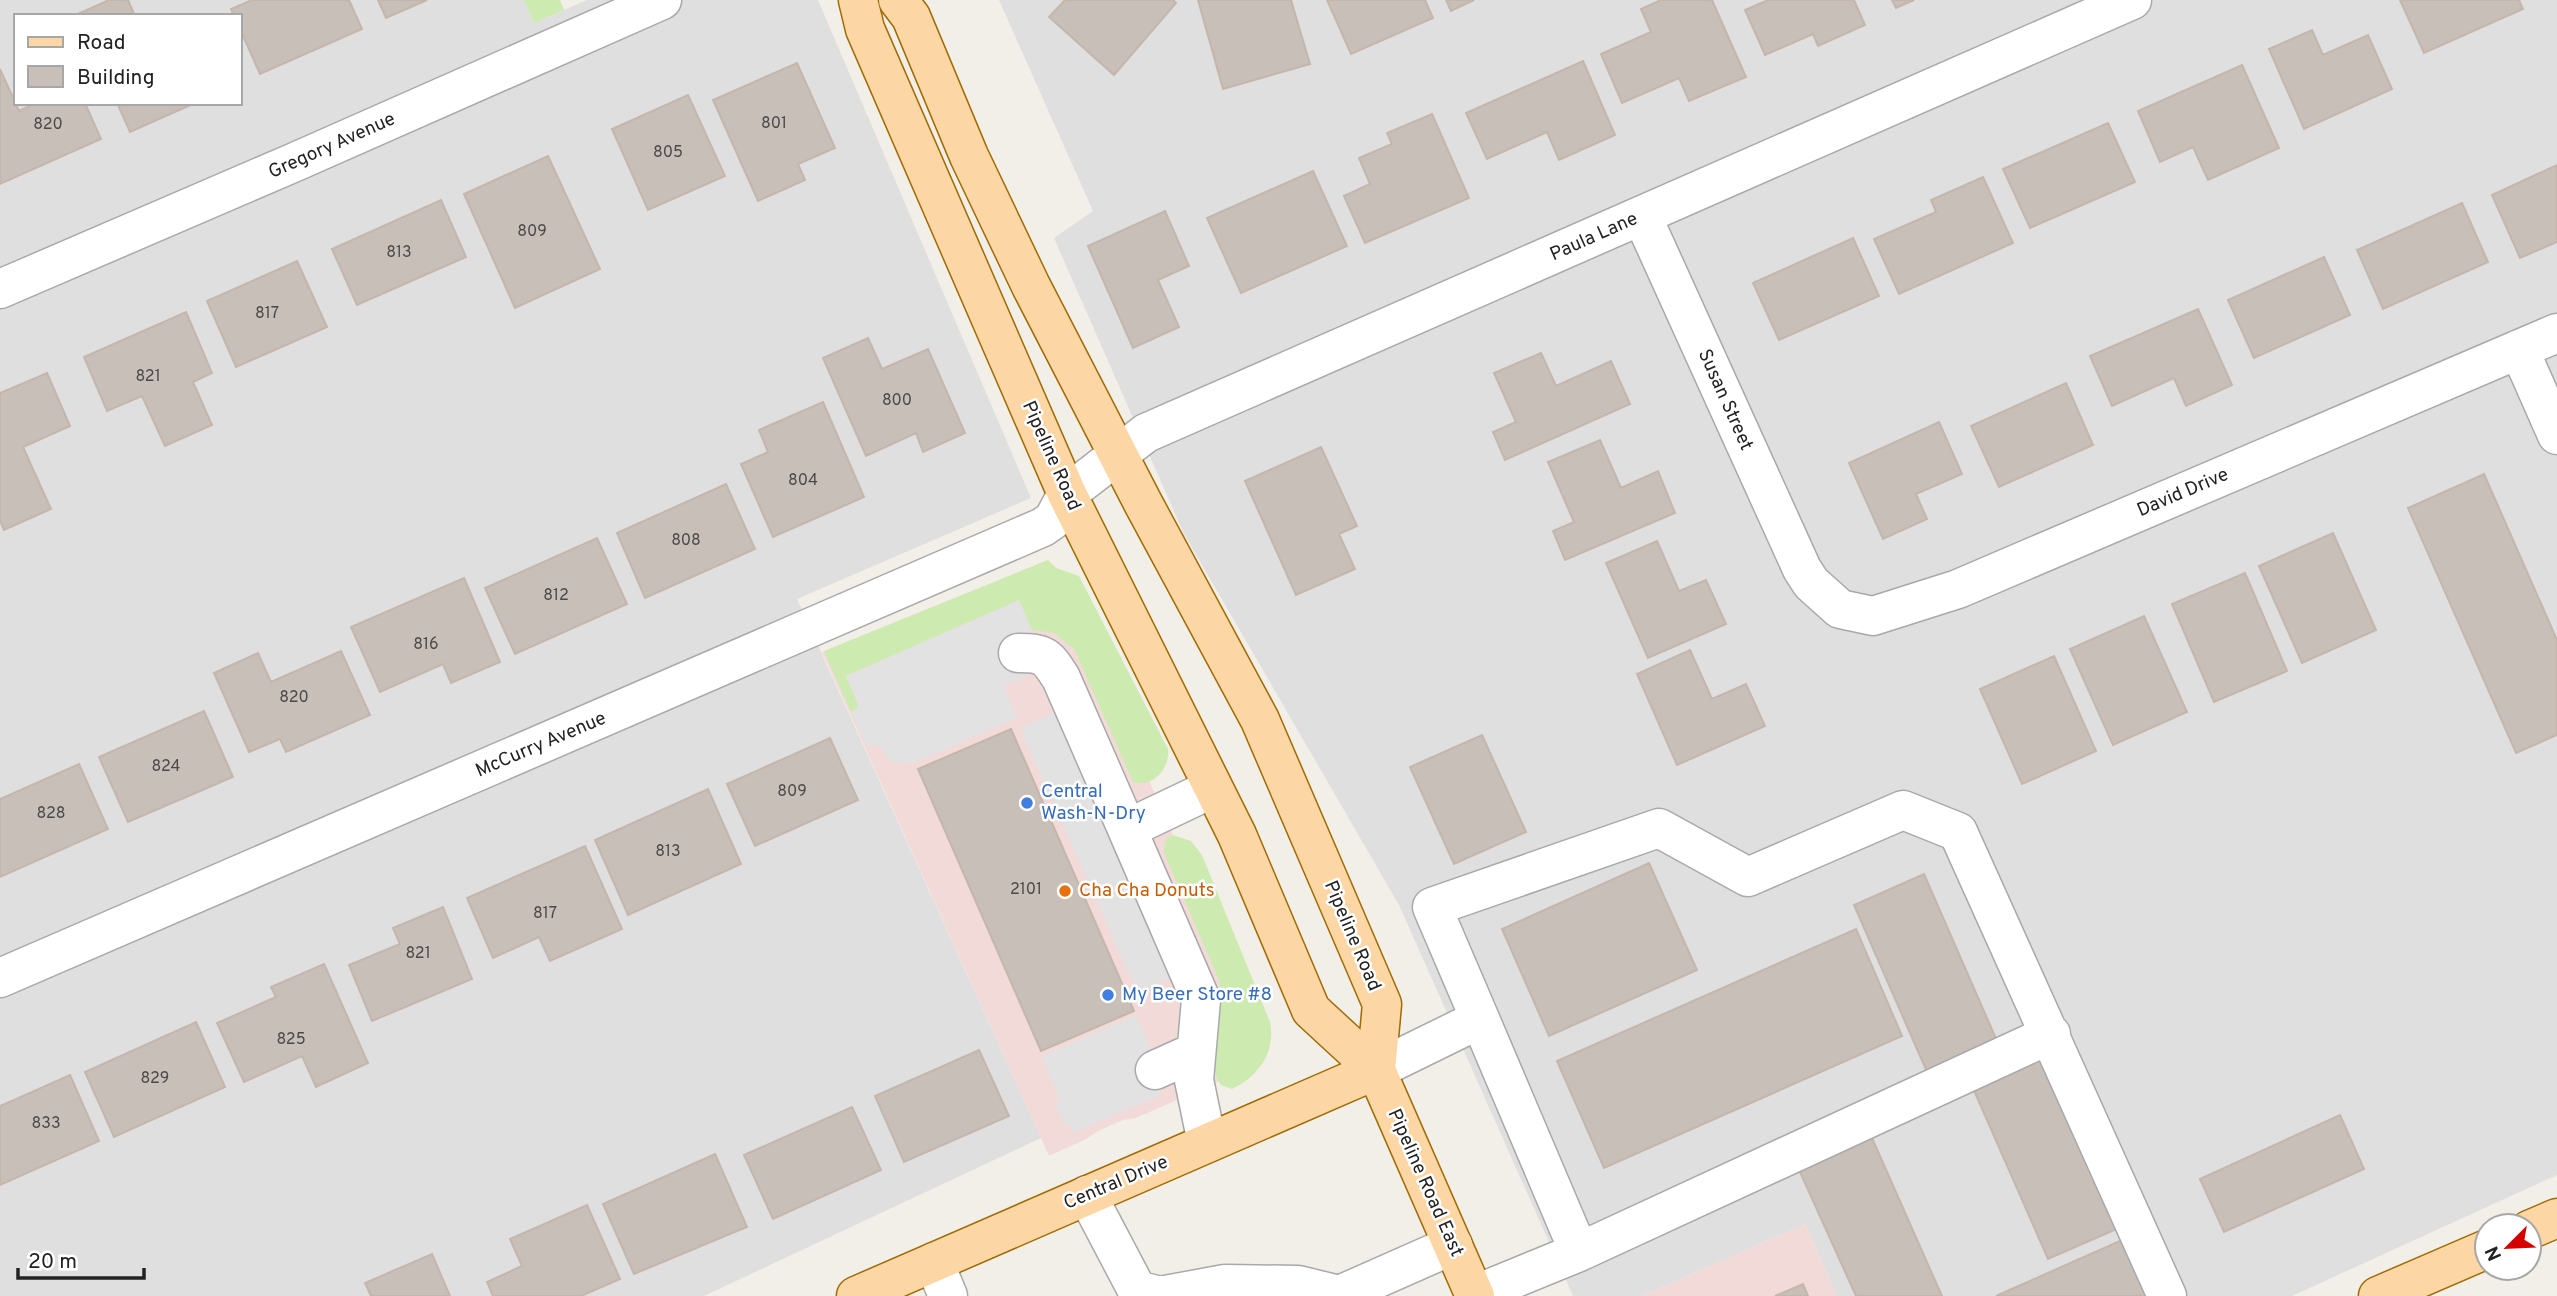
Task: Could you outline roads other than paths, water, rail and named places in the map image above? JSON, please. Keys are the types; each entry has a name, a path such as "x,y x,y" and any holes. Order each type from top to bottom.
{"main road":[{"name":"Pipeline Road","path":"858,0 865,29 1067,494 1237,835 1311,1010 1376,1070"},
{"name":"Pipeline Road","path":"898,0 911,18 969,156 1031,286 1260,720 1382,1004 1376,1070"},
{"name":"Central Drive","path":"856,1296 941,1279 1087,1195 1376,1070"},
{"name":"Pipeline Road East","path":"1376,1070 1474,1296"},
{"path":"2378,1296 2473,1254"}],"street":[{"name":"Gregory Avenue","path":"0,289 662,0"},
{"name":"Paula Lane","path":"1067,494 1146,433 2132,0"},
{"name":"Susan Street","path":"1642,216 1802,569 1811,583"},
{"name":"David Drive","path":"1811,583 1840,609 1873,616 1958,589 2557,334"},
{"path":"2519,349 2557,435"},
{"name":"McCurry Avenue","path":"0,978 1043,527 1053,520 1067,494"},
{"path":"1018,653 1038,653 1049,659 1061,678 1198,990 1201,1016 1195,1052 1195,1093 1207,1143"},
{"path":"1127,828 1213,788"},
{"path":"1578,1252 1432,907 1659,828 1748,877 1903,810 1958,832 2167,1296"},
{"path":"1376,1070 1480,1019"},
{"path":"1474,1296 1578,1252 2051,1034"},
{"path":"1155,1070 1195,1052"},
{"path":"1087,1195 1137,1290 1160,1296 1225,1283 1298,1285 1342,1295 1453,1245"}],"place":[{"name":"Central Wash-N-Dry","path":"1027,803"},
{"name":"Cha Cha Donuts","path":"1065,891"},
{"name":"My Beer Store #8","path":"1108,995"}]}
